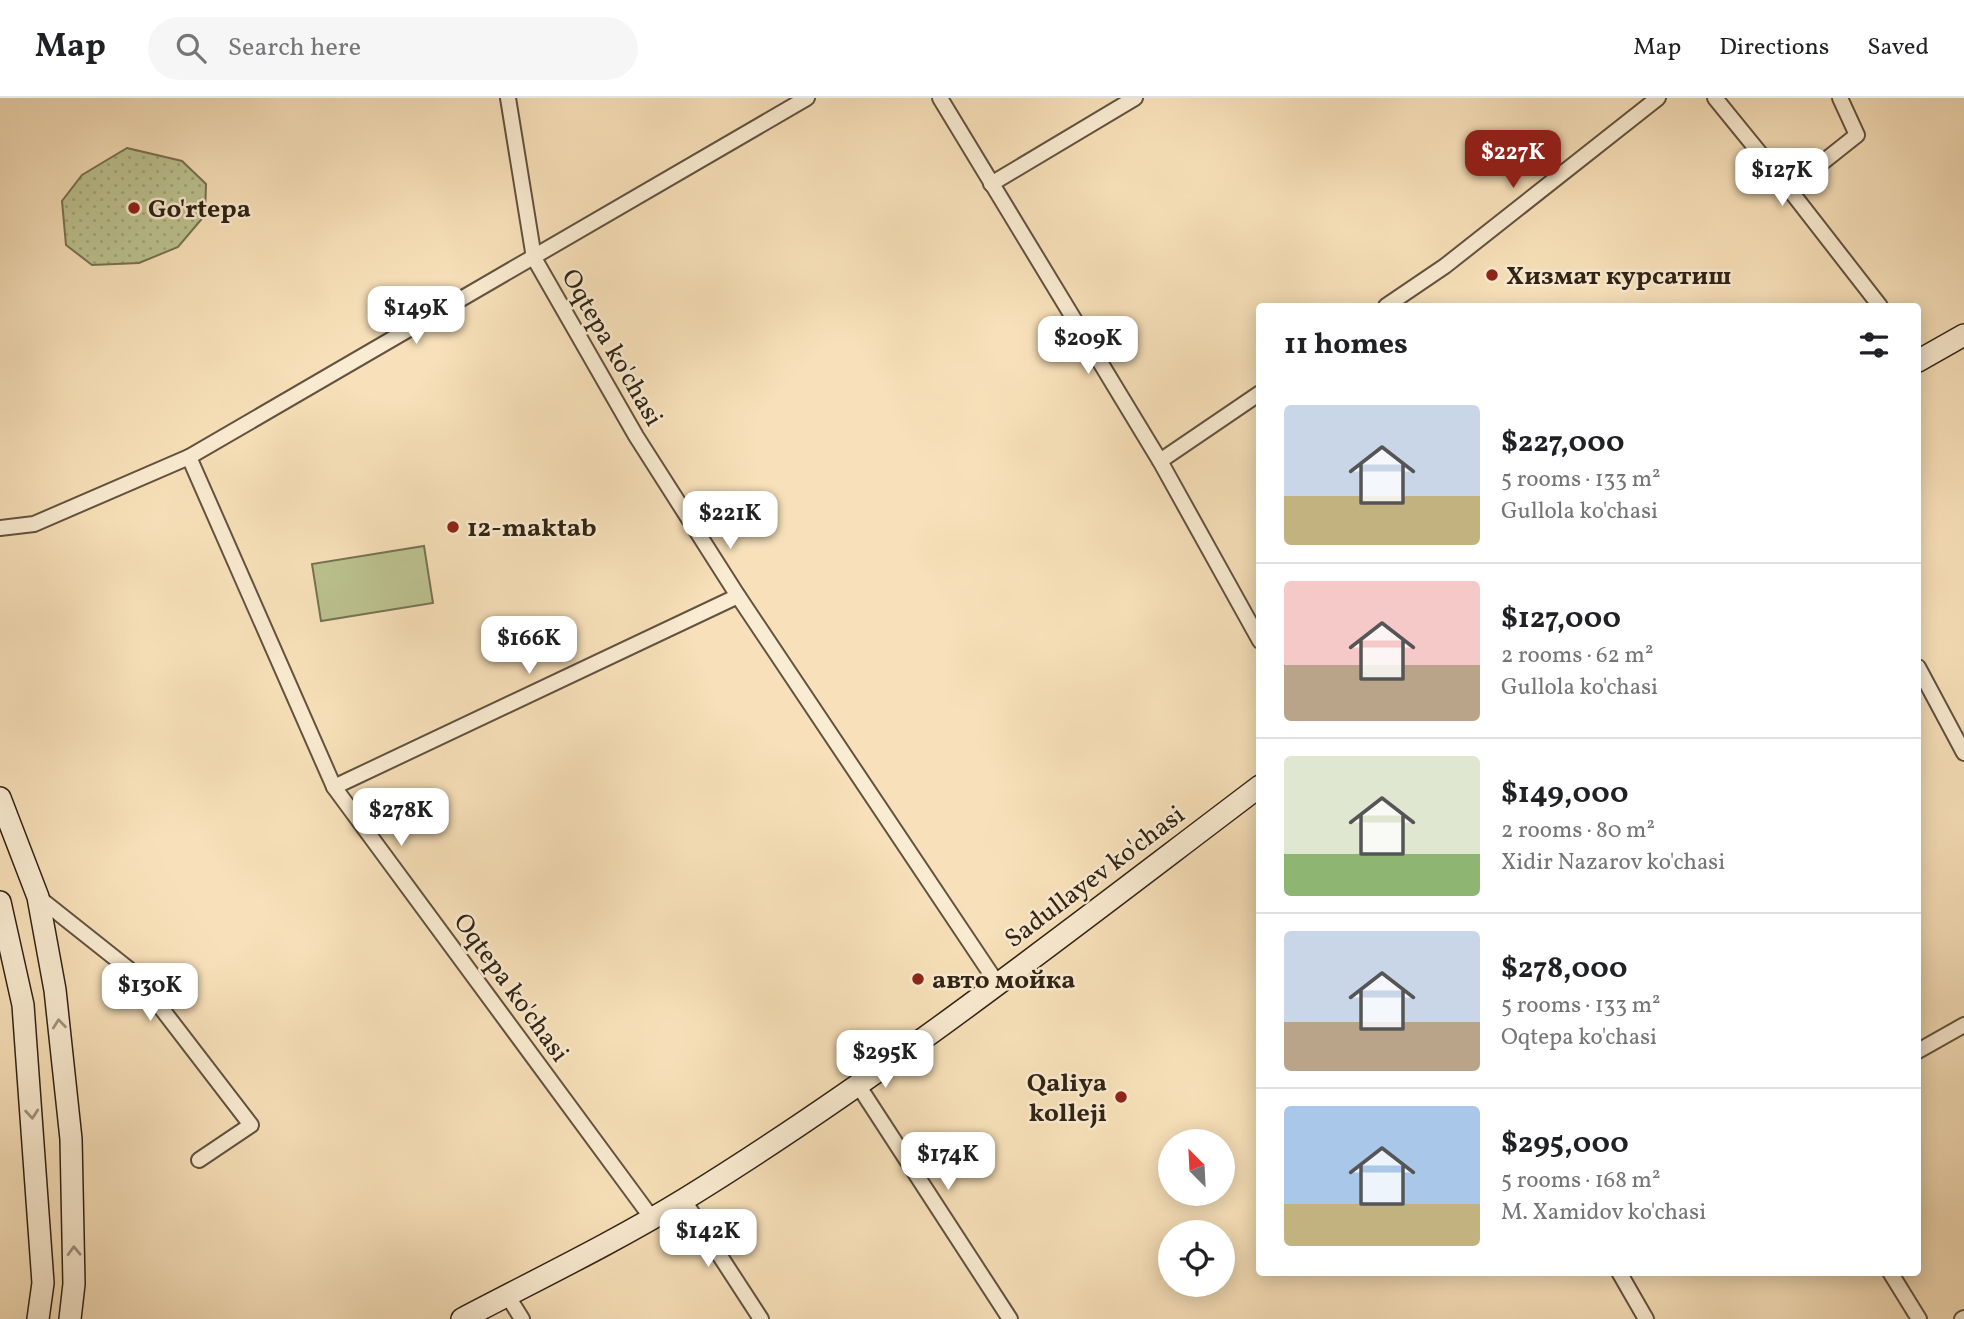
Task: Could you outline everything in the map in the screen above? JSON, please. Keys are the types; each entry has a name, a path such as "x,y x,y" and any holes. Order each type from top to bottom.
{"main road":[{"path":"1921,357 1964,335"},
{"name":"Sadullayev ko'chasi","path":"462,1319 683,1199 858,1085 1256,789"},
{"path":"0,798 38,897 55,990 71,1139 75,1284 70,1319"},
{"path":"0,902 22,998 43,1283 38,1319"},
{"path":"22,998 37,985 55,990"}],"street":[{"name":"Oqtepa ko'chasi","path":"508,98 534,258 636,436 738,596 997,983"},
{"path":"0,528 34,524 189,457 807,98"},
{"path":"940,98 1160,461 1256,634"},
{"path":"991,184 1135,98"},
{"path":"1390,303 1445,266 1658,98"},
{"path":"1714,98 1878,303"},
{"path":"1789,189 1857,135 1840,98"},
{"path":"1160,461 1256,396"},
{"name":"Oqtepa ko'chasi","path":"189,457 334,787 651,1217"},
{"path":"334,787 738,596"},
{"path":"1921,673 1964,754"},
{"path":"38,897 135,974 251,1125 199,1160"},
{"path":"1921,1049 1964,1025"},
{"path":"858,1085 1010,1319"},
{"path":"683,1199 761,1319"},
{"path":"1621,1276 1646,1319"},
{"path":"1892,1276 1919,1319"},
{"path":"507,1295 522,1319"}],"green space":[{"name":"Go'rtepa","path":"127,148 182,161 206,184 205,215 178,247 139,263 92,265 66,245 62,201 82,175"},
{"path":"424,546 433,603 321,621 312,564"}],"place":[{"name":"Go'rtepa","path":"134,208"},
{"name":"Хизмат курсатиш","path":"1492,275"},
{"name":"12-maktab","path":"453,527"},
{"name":"авто мойка","path":"918,979"},
{"name":"Qaliya kolleji","path":"1121,1097"}]}
